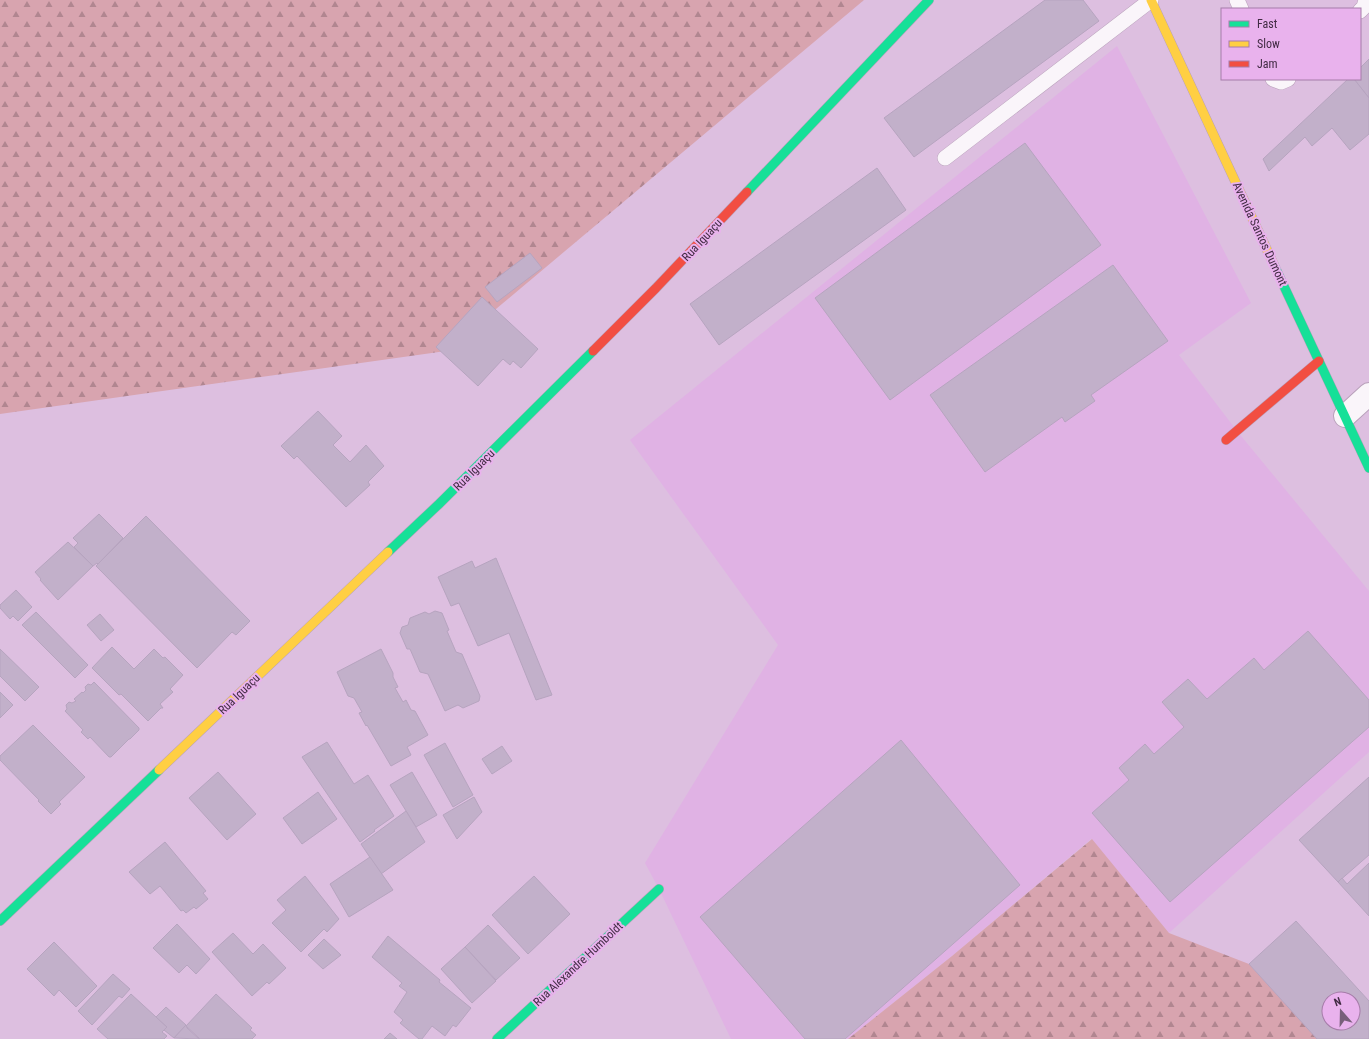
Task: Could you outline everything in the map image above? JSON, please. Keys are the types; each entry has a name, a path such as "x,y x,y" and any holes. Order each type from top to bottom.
{"street":[{"name":"Rua Iguaçu","path":"0,921 439,504 532,412 662,283 929,0"},
{"name":"Avenida Santos Dumont","path":"1151,0 1369,468"},
{"path":"1226,440 1319,361"},
{"path":"1345,416 1369,394"},
{"name":"Rua Alexandre Humboldt","path":"497,1039 659,889"}],"lane":[{"path":"945,158 1151,0"},
{"path":"1361,10 1364,7 1366,0"},
{"path":"1276,80 1281,82 1286,80"}],"shaded area":[{"path":"1117,46 1251,303 1179,355 1237,431 1369,591 1369,752 1169,933 1091,839 952,956 848,1039 731,1039 645,863 778,645 630,440"}],"green space":[{"path":"0,0 864,0 446,351 0,414"},
{"path":"1092,839 1169,933 1249,964 1318,1039 848,1039 952,956"}],"building":[{"path":"1045,0 1083,0 1099,21 914,157 884,118"},
{"path":"1369,59 1369,98 1355,80 1361,80 1361,67"},
{"path":"1347,80 1355,80 1369,98 1369,134 1350,150 1332,128 1312,146 1305,137 1269,171 1263,159"},
{"path":"1025,143 1101,245 890,400 815,298"},
{"path":"877,168 906,210 719,345 690,304"},
{"path":"530,253 542,268 497,302 485,287"},
{"path":"1113,265 1168,341 1091,395 1095,401 1065,422 1062,417 985,472 930,395"},
{"path":"482,297 538,349 521,368 513,361 510,365 503,359 478,386 436,347"},
{"path":"318,411 342,436 333,445 350,462 366,445 384,466 368,482 370,485 346,507 297,456 294,459 281,446"},
{"path":"99,514 123,538 98,564 97,563 93,566 74,547 78,543 73,538"},
{"path":"146,516 250,621 236,635 232,632 197,668 96,566"},
{"path":"68,542 93,566 58,600 40,580 41,579 35,572"},
{"path":"496,558 552,695 536,700 509,633 478,646 459,603 451,606 438,577 472,561 475,568"},
{"path":"16,590 32,607 18,621 13,616 10,619 0,608 0,605"},
{"path":"435,611 442,613 449,630 447,631 456,652 462,654 480,696 479,701 463,708 458,705 445,711 428,674 420,672 410,649 407,649 400,633 402,627 408,625 410,618 425,612 429,614"},
{"path":"36,612 88,665 75,678 22,625"},
{"path":"100,614 114,630 101,641 87,625"},
{"path":"1308,631 1369,700 1369,727 1170,902 1092,813 1129,780 1119,768 1145,744 1154,754 1184,727 1162,702 1188,679 1207,699 1254,658 1264,670"},
{"path":"112,647 134,669 154,649 163,658 165,657 183,675 170,689 173,692 160,704 163,708 161,708 148,721 92,668"},
{"path":"0,649 39,687 25,701 0,676"},
{"path":"381,649 393,673 393,677 398,687 395,688 403,702 406,700 411,710 415,711 428,735 407,747 411,755 391,766 367,725 366,726 359,713 362,712 354,698 348,696 337,672"},
{"path":"94,682 139,728 139,730 111,757 109,757 90,737 88,739 81,732 83,730 65,711 67,709 66,705 69,702 72,703 76,701 74,699 86,690 85,687"},
{"path":"0,692 13,705 0,718"},
{"path":"33,725 85,777 59,802 61,804 51,814 0,760 0,756"},
{"path":"901,740 1020,885 845,1039 805,1039 700,917"},
{"path":"327,742 354,784 368,775 394,816 360,842 302,757"},
{"path":"445,743 473,795 453,807 424,755"},
{"path":"502,746 512,761 492,774 482,759"},
{"path":"218,772 256,814 227,840 189,798"},
{"path":"412,772 437,815 416,827 390,785"},
{"path":"1369,777 1369,855 1338,882 1299,840"},
{"path":"318,792 337,819 302,844 283,818"},
{"path":"474,797 482,812 457,839 443,815"},
{"path":"406,811 425,842 381,874 361,844"},
{"path":"165,842 206,891 203,893 208,899 196,909 194,907 186,913 183,910 181,911 160,886 150,894 129,872"},
{"path":"370,857 393,890 349,917 330,884"},
{"path":"1369,863 1369,916 1338,882 1342,878 1347,884"},
{"path":"305,876 339,919 327,932 324,929 301,952 272,923 286,910 277,900"},
{"path":"534,876 570,914 528,954 492,915"},
{"path":"1296,921 1360,991 1321,991 1321,1031 1361,1031 1361,992 1369,1001 1369,1039 1317,1039 1249,964"},
{"path":"177,924 210,959 196,974 187,965 179,973 153,948"},
{"path":"488,925 520,958 496,980 465,947"},
{"path":"233,933 253,954 263,944 286,968 269,984 267,982 252,996 212,952"},
{"path":"388,936 440,980 439,982 471,1008 456,1027 453,1025 445,1036 432,1026 422,1039 419,1039 400,1023 403,1020 394,1012 407,992 399,986 402,983 372,957"},
{"path":"324,939 341,955 323,969 308,955"},
{"path":"54,942 97,986 76,1007 59,990 54,996 27,969"},
{"path":"465,947 496,981 472,1003 441,969"},
{"path":"113,974 130,989 122,998 119,996 92,1025 78,1011"},
{"path":"131,994 167,1027 162,1032 167,1036 164,1039 108,1039 97,1029"},
{"path":"216,994 252,1028 250,1030 256,1035 252,1039 200,1039 186,1026"},
{"path":"166,1007 186,1025 174,1038 164,1030 167,1027 156,1017"},
{"path":"186,1025 187,1028 199,1039 174,1038"},
{"path":"390,1033 397,1039 384,1039"}],"traffic: fast":[{"path":"747,192 929,0"},
{"path":"1274,265 1369,468"},
{"path":"388,552 439,504 593,351"},
{"path":"0,921 159,770"},
{"path":"497,1039 659,889"}],"traffic: slow":[{"path":"1151,0 1274,265"},
{"path":"159,770 388,552"}],"traffic: jam":[{"path":"593,351 656,288 747,192"},
{"path":"1226,440 1319,361"}]}
